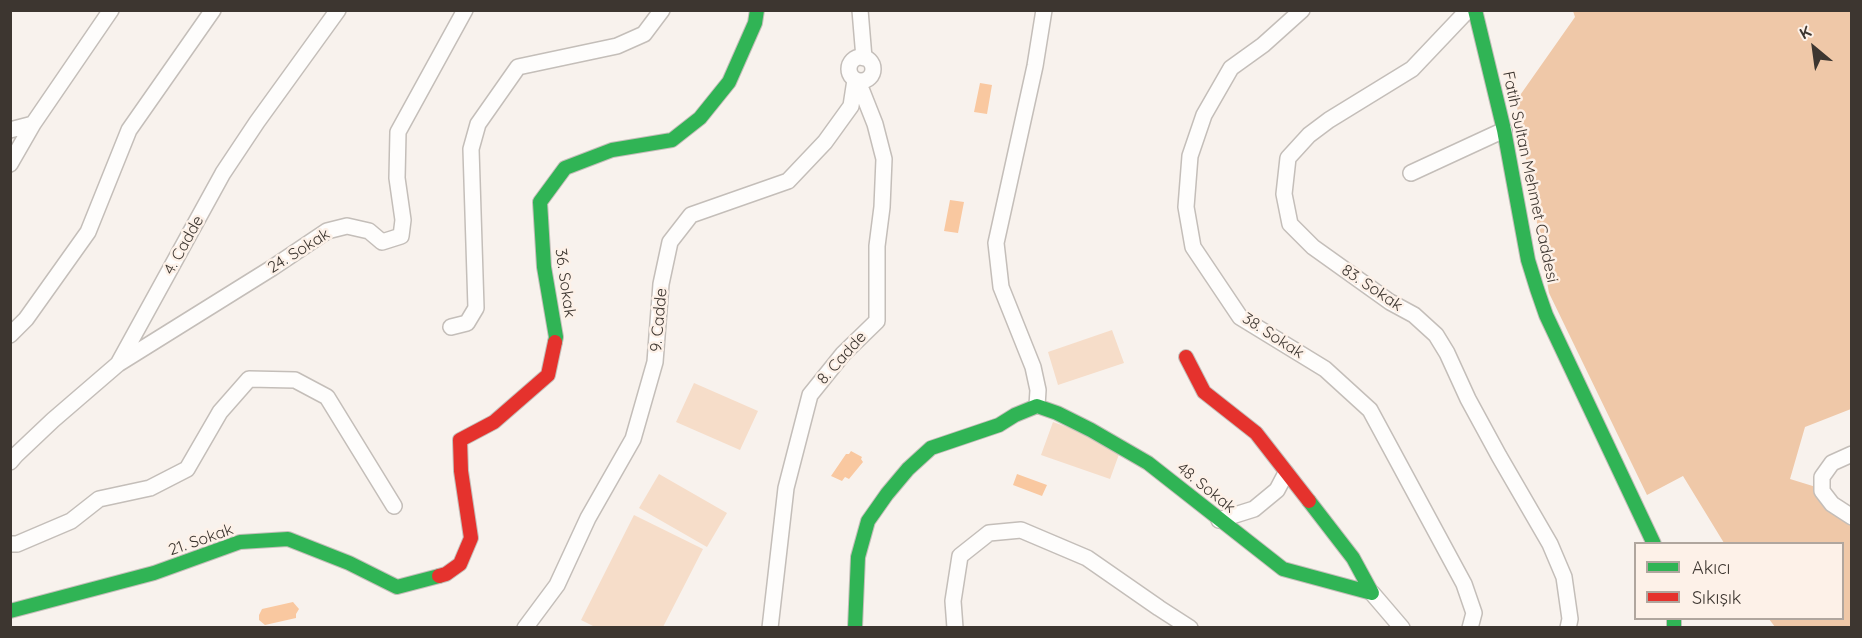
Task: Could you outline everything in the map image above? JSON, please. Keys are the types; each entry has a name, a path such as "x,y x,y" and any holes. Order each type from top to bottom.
{"street":[{"path":"10,164 33,124 111,10"},
{"path":"10,335 26,319 88,232 129,130 213,10"},
{"name":"4. Cadde","path":"12,457 118,364 224,173 257,122 338,10"},
{"name":"24. Sokak","path":"118,364 327,231 347,226 369,231 381,242 401,236 403,220 397,178 398,132 465,10"},
{"path":"451,327 467,322 476,308 471,148 478,124 518,67 617,46 644,34 662,10"},
{"name":"36. Sokak","path":"397,587 446,574 460,564 471,538 459,440 494,422 548,375 556,337 544,267 540,202 565,168 612,150 672,140 700,118 729,82 755,23 757,10"},
{"path":"860,10 864,58"},
{"path":"855,627 858,557 868,521 886,494 908,469 932,448 999,424 1037,406 1038,390 1033,367 1001,287 996,243 1035,66 1044,10"},
{"name":"38. Sokak","path":"1302,10 1263,45 1231,68 1204,115 1190,156 1186,207 1193,247 1240,316 1325,369 1370,410 1464,584 1474,613 1470,627"},
{"name":"83. Sokak","path":"1468,10 1412,69 1329,120 1309,135 1288,158 1284,194 1290,224 1313,247 1390,302 1414,315 1436,335 1499,456 1550,544 1564,577 1570,619 1568,627"},
{"name":"Fatih Sultan Mehmet Caddesi","path":"1475,10 1504,130 1528,260 1537,289 1546,315 1654,542"},
{"path":"864,58 872,63 873,72 867,80 856,81 850,75 849,67 853,60 864,58"},
{"name":"8. Cadde","path":"873,72 875,124"},
{"name":"8. Cadde","path":"770,627 786,488 810,395 843,354 877,321 877,246 882,207 884,159 875,124 856,81"},
{"name":"9. Cadde","path":"525,627 558,585 588,518 633,439 655,362 662,284 670,242 691,215 788,181 825,142 851,106 856,81"},
{"path":"10,130 33,124"},
{"path":"1411,173 1504,130"},
{"path":"1186,357 1204,392 1256,433 1353,558 1372,593 1402,627"},
{"path":"10,544 17,544 71,521 99,499 150,488 187,469 220,412 249,379 295,380 327,397 394,506"},
{"name":"48. Sokak","path":"1037,406 1092,430 1148,463 1283,569 1372,593"},
{"path":"1851,454 1832,463 1822,477 1822,491 1832,504 1851,516"},
{"path":"1219,520 1254,509 1277,490 1286,473"},
{"path":"954,627 953,601 960,556 989,533 1021,530 1087,558 1159,609 1190,627"},
{"name":"21. Sokak","path":"10,611 154,573 240,542 276,539 288,539 348,563 397,587"}],"shaded area":[{"path":"1573,11 1851,11 1851,409 1805,427 1790,479 1829,491 1851,518 1851,627 1775,627 1770,620 1844,620 1844,542 1723,542 1683,476 1647,495 1549,293 1516,101 1575,17"},
{"path":"980,83 992,85 987,114 974,112"},
{"path":"950,200 964,202 958,233 944,231"},
{"path":"1112,330 1124,363 1058,385 1048,352"},
{"path":"694,383 758,411 740,450 676,422"},
{"path":"1053,422 1122,446 1110,479 1041,455"},
{"path":"851,451 862,457 863,462 849,479 845,477 842,481 831,476 846,454"},
{"path":"659,474 727,513 707,547 639,508"},
{"path":"1017,474 1047,485 1042,496 1013,485"},
{"path":"634,515 703,549 663,627 595,627 581,620"},
{"path":"293,602 299,609 296,618 265,625 259,620 262,609"}],"traffic: fast":[{"path":"555,342 544,267 540,202 565,168 612,150 672,140 700,118 729,82 755,23 757,10"},
{"path":"1475,10 1504,130 1528,260 1537,289 1546,315 1653,542"},
{"path":"855,628 858,557 868,521 887,494 908,469 931,448 999,425 1037,406 1091,430 1148,463 1283,569 1372,593 1353,558 1309,501"},
{"path":"10,611 154,573 240,542 288,539 349,563 397,587 439,576"},
{"path":"1674,620 1674,628"}],"traffic: jam":[{"path":"439,576 460,564 471,538 461,471 460,440 494,422 548,375 555,342"},
{"path":"1186,357 1204,392 1256,433 1309,501"}]}
